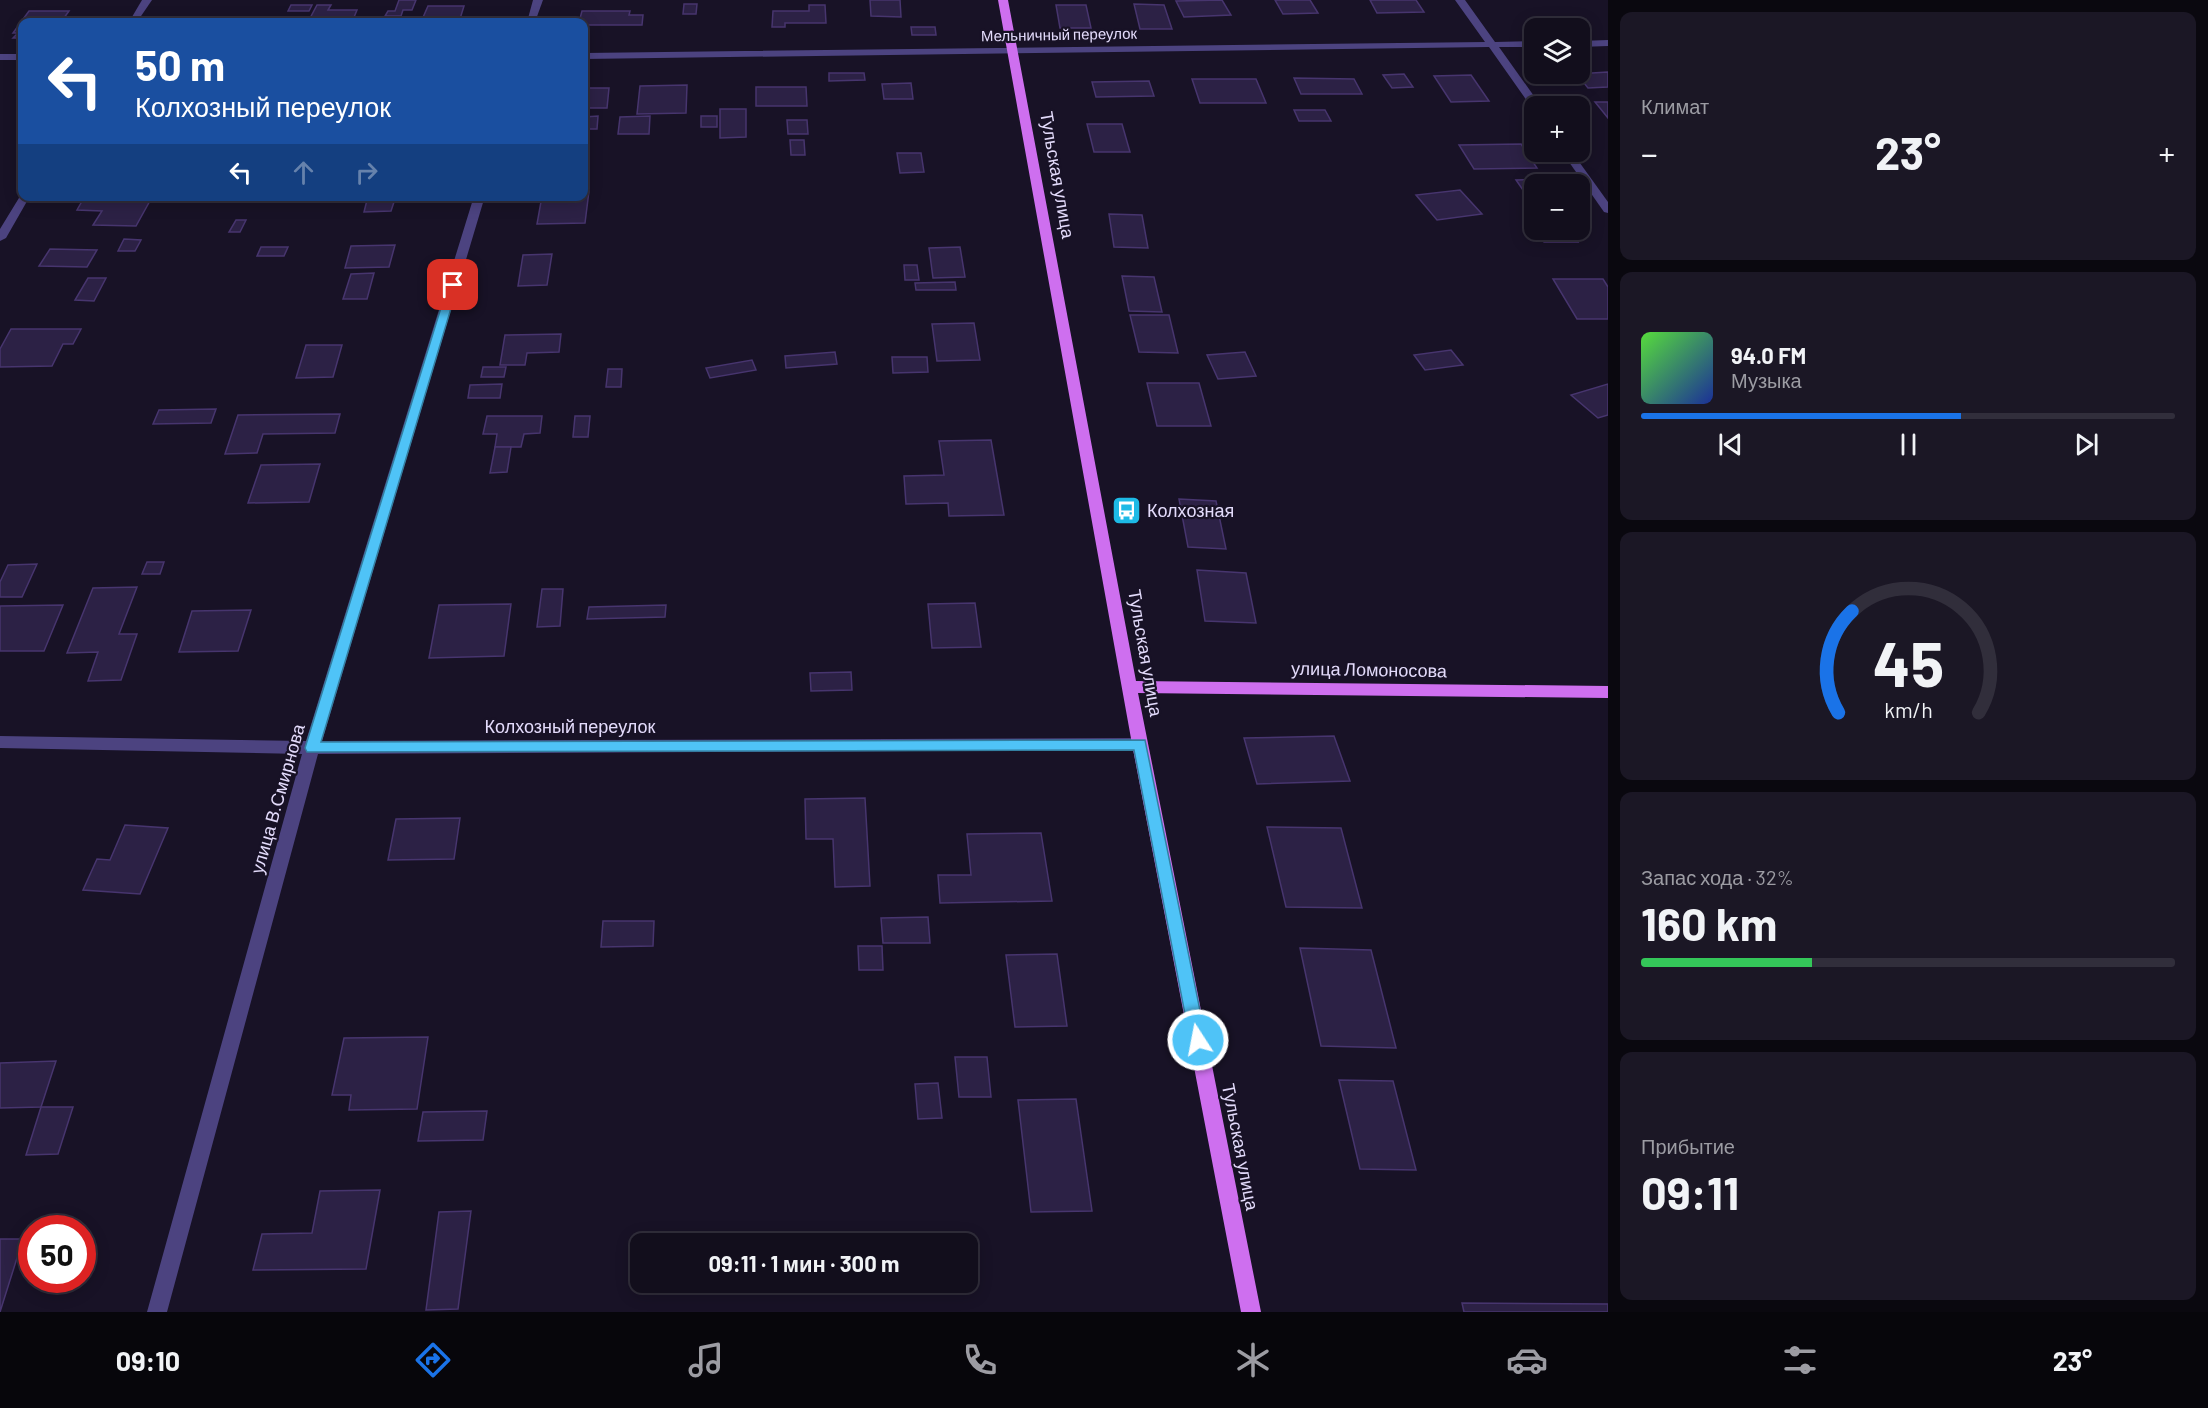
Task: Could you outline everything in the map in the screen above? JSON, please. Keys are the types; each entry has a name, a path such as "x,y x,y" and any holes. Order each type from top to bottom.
{"main road":[{"name":"Тульская улица","path":"1003,0 1140,744 1251,1312"},
{"name":"улица Ломоносова","path":"1130,687 1608,692"}],"street":[{"path":"136,18 147,0"},
{"path":"532,18 537,0"},
{"path":"1460,0 1529,96"},
{"path":"1590,44 1608,43"},
{"name":"Мельничный переулок","path":"588,56 1524,44"},
{"path":"0,57 18,57"},
{"path":"1574,162 1608,210"},
{"path":"0,238 23,201"},
{"name":"улица В.Смирнова","path":"157,1312 312,748 478,201"},
{"name":"Колхозный переулок","path":"0,742 312,748 1140,744"}],"building":[{"path":"399,0 416,0 412,10 403,10 401,16 385,16 388,11 395,11"},
{"path":"870,0 900,0 901,17 871,16"},
{"path":"1222,0 1231,15 1184,17 1176,1"},
{"path":"1275,0 1310,0 1318,13 1283,14"},
{"path":"1370,0 1416,0 1424,12 1377,13"},
{"path":"684,4 697,4 696,14 683,14"},
{"path":"1134,4 1164,5 1172,29 1140,29"},
{"path":"291,5 312,5 309,11 288,11"},
{"path":"317,5 331,5 328,10 357,10 354,18 310,18"},
{"path":"809,5 825,5 826,23 785,23 785,27 772,27 773,11 809,11"},
{"path":"1056,5 1086,5 1091,28 1060,28"},
{"path":"428,6 464,6 460,18 423,18"},
{"path":"29,11 69,11 64,18 24,18"},
{"path":"582,11 630,11 629,15 643,15 642,25 588,25 588,18 580,18"},
{"path":"911,27 935,27 936,35 912,35"},
{"path":"1608,72 1608,87 1588,88 1585,84 1590,84 1590,73"},
{"path":"829,73 864,73 865,80 829,81"},
{"path":"1404,74 1413,87 1392,88 1383,75"},
{"path":"1471,75 1489,101 1451,102 1434,76"},
{"path":"1294,78 1354,79 1362,94 1301,94"},
{"path":"1192,79 1256,79 1266,103 1200,103"},
{"path":"1149,81 1154,96 1096,97 1092,82"},
{"path":"911,83 913,99 884,99 882,84"},
{"path":"687,85 686,113 637,114 640,86"},
{"path":"756,87 806,87 807,106 756,106"},
{"path":"588,88 609,88 607,108 588,108"},
{"path":"1595,102 1608,102 1608,118"},
{"path":"720,109 746,109 746,137 720,138"},
{"path":"1294,110 1325,110 1331,121 1299,121"},
{"path":"598,116 597,129 588,129 588,117"},
{"path":"650,116 649,134 618,134 620,117"},
{"path":"701,116 717,116 717,127 701,127"},
{"path":"787,120 807,120 808,134 788,134"},
{"path":"1087,124 1122,124 1130,152 1094,152"},
{"path":"790,140 804,140 805,155 791,155"},
{"path":"1521,144 1524,148 1524,162 1533,162 1537,168 1474,169 1459,145"},
{"path":"897,153 921,153 924,172 900,173"},
{"path":"1516,180 1524,180 1524,192"},
{"path":"1460,190 1482,214 1437,220 1416,195"},
{"path":"82,201 150,201 136,226 93,225 102,211 77,210"},
{"path":"367,201 394,201 391,211 364,212"},
{"path":"541,201 588,201 585,223 537,224"},
{"path":"1109,214 1142,215 1148,248 1114,247"},
{"path":"236,220 246,220 240,232 229,232"},
{"path":"124,239 141,240 135,251 118,251"},
{"path":"1543,240 1577,240 1578,242 1544,242"},
{"path":"395,245 389,267 345,268 351,246"},
{"path":"261,247 288,247 284,256 257,256"},
{"path":"960,247 965,277 933,278 929,248"},
{"path":"50,249 97,250 87,267 39,266"},
{"path":"552,254 547,285 518,286 523,255"},
{"path":"904,265 917,265 919,280 905,280"},
{"path":"374,273 367,299 343,299 351,274"},
{"path":"1122,276 1154,277 1162,312 1129,311"},
{"path":"88,278 106,278 94,301 75,300"},
{"path":"1553,279 1603,279 1608,287 1608,319 1577,319"},
{"path":"955,282 956,290 916,290 915,283"},
{"path":"1130,315 1169,315 1178,353 1139,352"},
{"path":"974,323 980,360 937,361 932,324"},
{"path":"11,329 81,329 73,344 63,344 52,366 0,367 0,349"},
{"path":"561,334 559,352 527,353 525,365 500,365 505,335"},
{"path":"306,345 342,345 333,377 296,378"},
{"path":"1451,350 1463,365 1425,370 1414,355"},
{"path":"835,352 837,364 786,368 785,356"},
{"path":"1245,352 1256,376 1218,379 1207,355"},
{"path":"892,357 927,357 928,372 893,373"},
{"path":"752,360 756,370 710,378 706,368"},
{"path":"483,367 506,367 504,377 481,377"},
{"path":"608,369 622,369 621,387 606,387"},
{"path":"1147,383 1199,383 1211,426 1157,426"},
{"path":"502,384 500,398 468,398 470,385"},
{"path":"1608,384 1608,415 1598,418 1571,395"},
{"path":"216,409 211,423 153,424 159,410"},
{"path":"340,414 335,433 263,434 257,453 225,454 238,415"},
{"path":"487,416 542,416 540,433 524,434 521,447 495,447 497,434 483,434"},
{"path":"575,416 590,416 588,437 573,437"},
{"path":"991,440 1004,515 949,516 948,503 906,504 904,476 944,475 939,441"},
{"path":"495,447 511,447 507,472 490,473"},
{"path":"320,464 309,502 248,503 261,465"},
{"path":"1179,499 1216,501 1226,549 1188,547"},
{"path":"147,562 164,562 160,574 142,574"},
{"path":"37,564 22,597 0,597 0,582 8,565"},
{"path":"1197,570 1246,573 1256,623 1205,621"},
{"path":"137,587 119,634 137,634 121,680 88,681 98,652 67,653 93,588"},
{"path":"542,589 563,589 560,626 537,627"},
{"path":"975,603 981,647 932,648 928,604"},
{"path":"511,604 504,656 429,658 439,605"},
{"path":"63,605 44,651 0,651 0,606"},
{"path":"666,605 665,617 587,619 589,607"},
{"path":"251,610 238,651 179,652 192,611"},
{"path":"851,672 852,690 811,691 810,673"},
{"path":"1334,736 1350,781 1257,784 1244,738"},
{"path":"865,798 870,886 835,887 833,839 806,839 805,799"},
{"path":"460,818 454,859 388,860 396,819"},
{"path":"125,825 168,828 140,894 83,890 97,859 110,860"},
{"path":"1267,827 1341,828 1362,908 1286,907"},
{"path":"1041,833 1052,901 940,903 938,875 971,875 967,834"},
{"path":"928,917 930,943 883,943 881,918"},
{"path":"603,921 654,921 653,946 601,947"},
{"path":"858,946 882,946 883,970 859,970"},
{"path":"1300,948 1371,950 1396,1048 1321,1046"},
{"path":"1057,954 1067,1026 1015,1027 1006,955"},
{"path":"428,1037 417,1109 349,1110 351,1095 332,1095 344,1038"},
{"path":"955,1057 987,1057 991,1097 959,1097"},
{"path":"56,1061 41,1107 0,1108 0,1063"},
{"path":"1339,1080 1393,1081 1416,1170 1360,1169"},
{"path":"938,1083 942,1118 918,1119 915,1084"},
{"path":"1076,1099 1092,1211 1031,1212 1018,1100"},
{"path":"41,1107 73,1107 58,1154 26,1155"},
{"path":"487,1111 483,1140 418,1141 423,1112"},
{"path":"380,1190 366,1269 253,1270 262,1234 312,1233 320,1191"},
{"path":"471,1211 458,1309 426,1310 439,1212"},
{"path":"0,1239 18,1239 18,1255 0,1312"},
{"path":"1462,1303 1608,1304 1608,1312 1464,1312"}],"place":[{"name":"Колхозная","path":"1126,511"}],"route":[{"path":"453,285 312,748 1140,744 1198,1040"}]}
